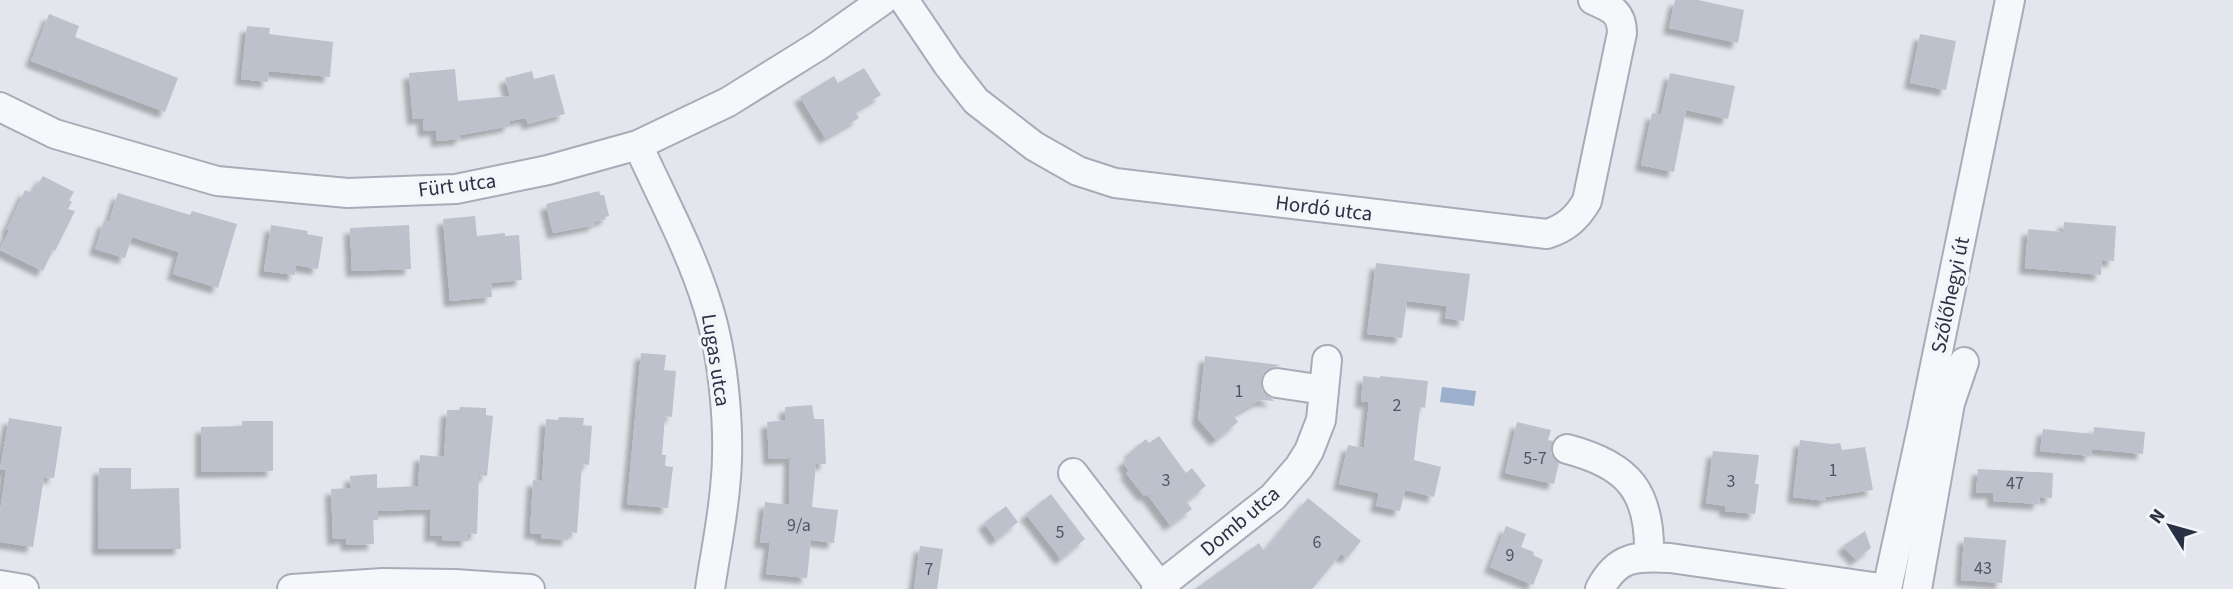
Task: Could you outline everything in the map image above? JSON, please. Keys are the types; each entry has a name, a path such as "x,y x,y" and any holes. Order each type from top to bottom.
{"street":[{"name":"Fürt utca","path":"0,107 55,134 218,181 348,193 456,189 548,170 638,145 728,102 818,46 883,0"},
{"name":"Hordó utca","path":"904,0 976,101 1034,146 1078,171 1115,183 1547,234 1576,218 1587,201 1622,33 1619,16 1593,0"},
{"name":"Szőlőhegyi út","path":"1887,589 2010,0"},
{"name":"Lugas utca","path":"638,145 692,261 709,309 722,376 727,438 726,487 710,589"},
{"name":"Domb utca","path":"1159,588 1256,511 1299,467 1321,420 1327,360"},
{"name":"Szőlőhegyi út","path":"1917,589 1950,403 1964,362"},
{"path":"1277,383 1324,390"},
{"path":"1567,449 1609,464 1628,480 1637,492 1649,524 1649,557"},
{"path":"1073,473 1159,588"},
{"path":"1600,589 1606,577 1620,563 1649,557 1887,589"},
{"path":"292,589 395,583 530,589"},
{"path":"0,584 24,589"}],"water":[{"path":"1442,387 1476,391 1474,406 1440,402"}],"building":[{"path":"1675,0 1698,0 1744,10 1738,43 1669,28"},
{"path":"49,14 79,26 75,37 178,78 165,112 31,61"},
{"path":"247,26 270,28 269,34 333,42 330,77 269,71 268,82 241,79"},
{"path":"1920,34 1956,41 1946,90 1910,83"},
{"path":"864,68 881,95 855,111 859,118 825,138 800,97 834,76 838,83"},
{"path":"455,69 458,101 510,96 505,78 532,71 534,79 554,74 565,114 528,124 526,118 509,121 510,126 461,135 461,139 437,141 436,130 424,131 423,118 413,119 409,73"},
{"path":"1670,73 1735,86 1728,119 1686,110 1674,172 1641,165 1652,113 1661,115"},
{"path":"43,176 74,192 68,209 75,211 43,271 0,250 25,190 32,193"},
{"path":"599,191 600,195 604,195 609,216 605,217 606,219 594,222 595,225 553,233 546,204"},
{"path":"118,193 190,215 192,211 237,224 218,288 173,274 179,252 132,237 125,258 95,249 104,221 109,222"},
{"path":"475,216 477,236 505,233 505,236 519,235 522,280 491,283 492,297 450,301 443,219"},
{"path":"2064,222 2116,226 2114,261 2102,260 2101,275 2025,268 2028,229 2063,232"},
{"path":"271,225 308,231 307,234 323,237 318,269 296,265 295,275 264,271"},
{"path":"409,225 411,269 352,271 350,228"},
{"path":"1376,263 1470,274 1464,321 1445,318 1447,306 1407,301 1402,338 1367,334"},
{"path":"641,353 666,355 664,370 676,371 672,417 665,416 662,455 666,455 665,466 673,467 668,508 627,504"},
{"path":"1205,356 1280,365 1264,372 1261,381 1262,390 1274,401 1260,400 1233,415 1238,422 1216,440 1198,419"},
{"path":"1363,376 1428,381 1425,408 1420,407 1414,460 1441,467 1434,497 1405,490 1400,511 1376,506 1379,493 1339,484 1348,445 1364,448 1369,402 1361,402"},
{"path":"812,405 814,419 824,419 826,464 816,464 812,507 838,510 834,543 811,540 807,578 766,574 770,543 760,542 765,502 789,505 790,458 769,459 767,422 786,420 785,407"},
{"path":"460,407 486,408 486,415 493,416 487,476 479,475 477,534 468,533 468,541 442,540 442,536 430,536 431,509 378,511 378,520 373,520 374,544 347,545 346,538 333,539 331,489 351,488 350,476 377,474 377,488 418,486 420,455 444,457 447,410 459,410"},
{"path":"559,417 584,418 583,425 592,426 589,465 582,464 577,533 569,532 568,540 541,538 542,534 530,533 533,480 542,481 546,419 558,420"},
{"path":"9,418 62,427 54,478 44,477 33,547 0,542 0,512 6,470 0,469"},
{"path":"242,421 273,421 273,471 201,472 201,427 242,426"},
{"path":"1517,422 1551,430 1548,440 1553,441 1551,453 1559,463 1554,484 1505,473"},
{"path":"2094,427 2145,432 2143,454 2092,449"},
{"path":"2043,429 2093,434 2091,456 2040,451"},
{"path":"1159,436 1186,473 1192,468 1206,486 1186,501 1192,509 1170,525 1147,494 1144,496 1126,473 1129,471 1123,462 1132,455 1130,452 1146,439 1149,443"},
{"path":"1800,440 1840,443 1842,450 1865,447 1873,490 1826,497 1826,501 1793,497"},
{"path":"1713,451 1759,455 1755,514 1725,511 1725,506 1706,503"},
{"path":"99,468 131,468 131,489 179,488 181,549 98,549"},
{"path":"1978,469 2053,473 2052,498 2040,497 2039,504 1993,501 1993,493 1976,493"},
{"path":"1051,494 1085,539 1061,559 1026,514"},
{"path":"1308,498 1361,541 1347,558 1341,554 1312,589 1195,589 1259,543 1264,551"},
{"path":"1006,506 1018,522 996,540 984,523"},
{"path":"1506,526 1526,534 1521,547 1534,552 1533,555 1543,560 1533,585 1490,567"},
{"path":"1865,531 1871,548 1856,560 1843,546"},
{"path":"1964,537 2006,540 2002,583 1961,580"},
{"path":"920,546 943,549 937,589 914,589"}]}
